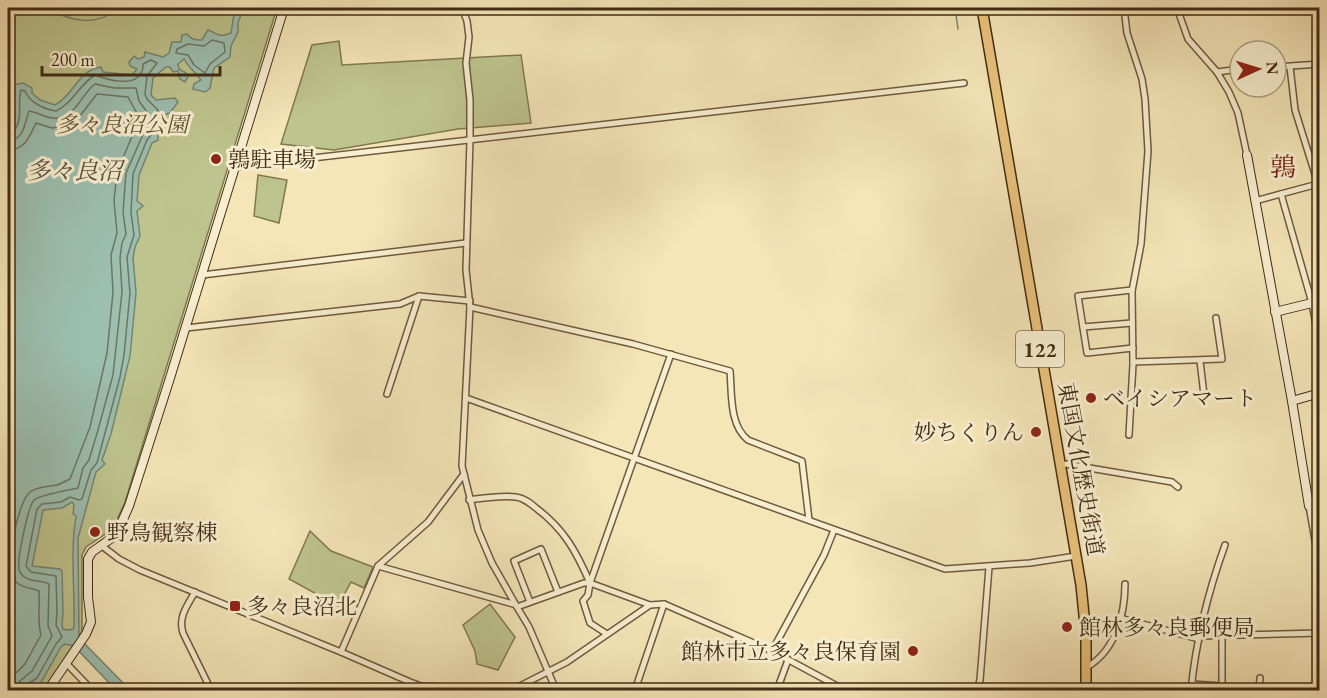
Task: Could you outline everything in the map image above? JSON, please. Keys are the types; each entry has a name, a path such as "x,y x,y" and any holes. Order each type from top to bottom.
{"highway":[{"name":"東国文化歴史街道","path":"982,8 1084,607 1086,690"}],"street":[{"path":"48,690 86,634 92,619 88,597 88,559 92,552 116,535 129,506 284,8"},
{"path":"462,8 467,21 469,37 466,63 470,100 466,243 470,304 462,466 469,500 482,541 529,627 556,690"},
{"path":"1124,8 1127,33 1142,79 1148,151 1141,244 1132,290 1133,362 1129,435"},
{"path":"1177,8 1188,39 1217,72 1238,112 1292,401 1320,568"},
{"path":"1255,201 1319,187 1295,110 1290,67 1320,64"},
{"path":"1217,72 1228,71"},
{"path":"235,167 964,83"},
{"path":"1281,194 1316,302 1320,347"},
{"path":"202,275 466,243"},
{"path":"1132,290 1078,296 1087,353 1133,348"},
{"path":"186,328 400,304 419,296 470,304 633,344 729,371 735,421 742,435 748,440 802,461 809,520"},
{"path":"387,394 419,296"},
{"path":"1275,312 1316,302"},
{"path":"1133,362 1222,359 1216,318"},
{"path":"1083,327 1132,323"},
{"path":"607,634 590,623 583,601 588,594 671,354"},
{"path":"1200,361 1204,395"},
{"path":"1292,401 1320,393"},
{"path":"465,398 945,569 989,567 1076,556"},
{"path":"1060,465 1066,464 1172,482 1178,487"},
{"path":"341,652 378,566 428,522 464,474"},
{"path":"469,500 516,497 525,500 557,525 573,546 590,583"},
{"path":"1309,506 1320,508"},
{"path":"772,651 824,555 834,530"},
{"path":"1222,635 1222,686 1192,687 1208,594 1225,545"},
{"path":"102,546 118,560 140,570 341,652 421,688 479,690 516,688 567,662 650,605"},
{"path":"530,602 514,561 542,549 558,592"},
{"path":"378,566 515,605 590,583 650,605 664,604 772,651 839,687 853,690"},
{"path":"977,690 980,680 989,567"},
{"path":"1087,667 1106,652 1115,636 1125,584"},
{"path":"195,591 180,624 211,690"},
{"path":"635,690 664,604"},
{"path":"1120,618 1199,637 1320,633"},
{"path":"777,690 788,660"},
{"path":"66,663 92,690"},
{"path":"1259,690 1260,678"}],"green space":[{"name":"多々良沼公園","path":"8,8 277,8 125,502 113,529 86,547 82,555 82,632 44,690 8,690"},
{"path":"339,41 342,65 521,55 531,123 458,129 334,150 281,144 312,45"},
{"path":"258,175 287,180 279,223 254,216"},
{"path":"310,531 331,551 373,567 364,588 351,582 338,606 289,579"},
{"path":"490,604 515,637 498,670 477,664 475,651 463,625"}],"water":[{"name":"多々良沼","path":"235,8 240,8 238,32 231,46 230,57 214,68 210,88 205,92 193,89 194,84 201,80 184,59 178,64 179,69 188,77 185,82 180,79 178,71 173,72 170,67 166,67 153,78 151,95 156,100 175,98 178,102 170,113 160,116 158,140 152,143 139,175 137,201 143,206 137,211 140,236 133,258 136,293 130,356 111,434 102,460 105,464 96,472 78,538 79,638 130,690 116,690 74,646 65,644 61,647 40,684 34,685 29,690 8,690 8,130 13,120 11,101 14,95 8,94 8,86 23,83 32,88 32,93 40,100 55,105 93,69 101,67 103,72 132,75 137,69 130,66 129,62 134,56 138,59 144,57 145,52 163,57 169,53 172,42 181,42 182,35 187,34 194,39 202,40 208,30 221,35 231,33","holes":["72,502 73,514 76,516 73,557 74,626 73,629 68,630 63,629 62,625 62,571 32,566 43,510 62,508"]}],"waterway":[{"path":"46,8 74,19 83,20 101,18 118,8"},
{"path":"955,8 958,29"},
{"path":"638,456 656,406"},
{"path":"625,492 636,460"},
{"path":"777,648 792,657"},
{"path":"780,690 784,678"}],"place":[{"name":"鶉駐車場","path":"216,159"},
{"name":"ベイシアマート","path":"1091,398"},
{"name":"妙ちくりん","path":"1036,432"},
{"name":"野鳥観察棟","path":"95,532"},
{"name":"多々良沼北","path":"235,606"},
{"name":"館林多々良郵便局","path":"1067,627"},
{"name":"館林市立多々良保育園","path":"913,651"}],"district":[{"name":"鶉","path":"1283,167"}]}
